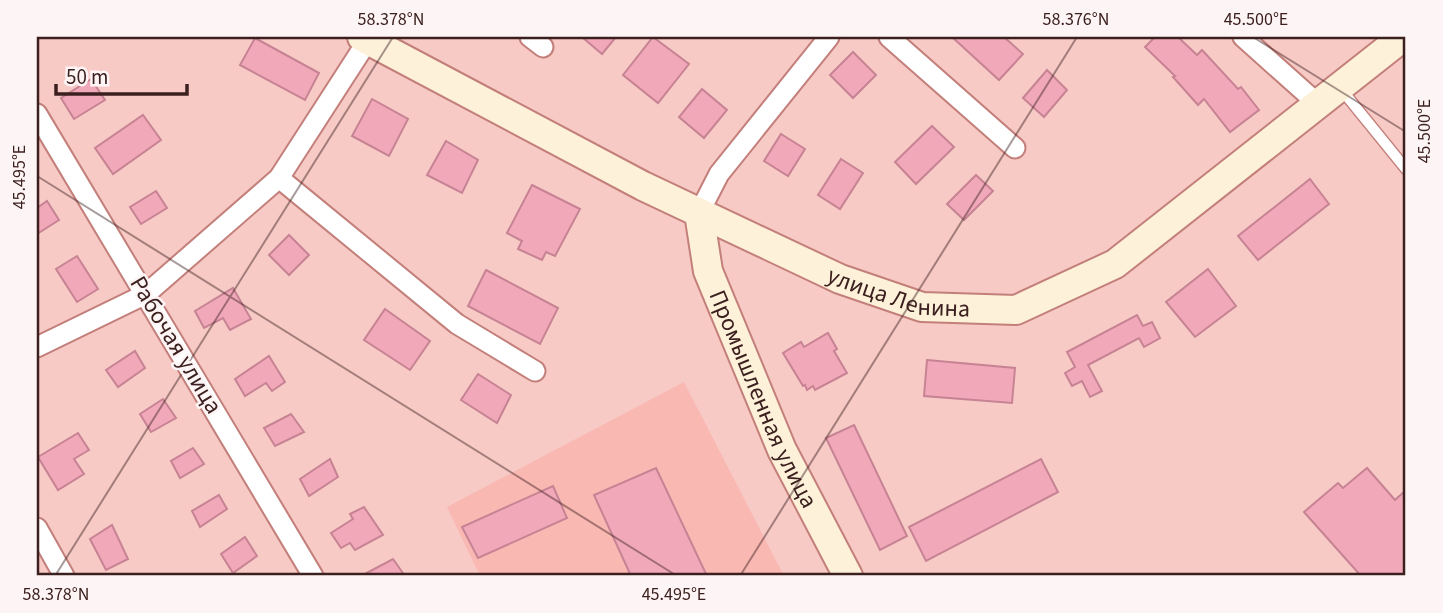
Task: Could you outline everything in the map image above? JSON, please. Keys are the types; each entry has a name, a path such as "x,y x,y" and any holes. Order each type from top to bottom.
{"street":[{"path":"699,213 719,174 829,37"},
{"path":"889,37 1015,148"},
{"path":"1243,37 1329,96"},
{"name":"улица Ленина","path":"367,38 699,213 840,279 922,307 1016,310 1115,264 1403,37"},
{"path":"37,347 146,294 279,178 367,38"},
{"name":"Рабочая улица","path":"37,114 313,576"},
{"path":"279,178 457,324 535,371"},
{"name":"Промышленная улица","path":"699,213 708,271 782,450 848,576"},
{"path":"37,528 64,576"}],"lane":[{"path":"1329,96 1406,169"}],"shaded area":[{"path":"684,382 784,576 480,576 447,507"}],"building":[{"path":"582,37 616,37 602,54"},
{"path":"653,37 689,64 658,103 623,75"},
{"path":"952,37 1004,37 1023,54 999,80"},
{"path":"1155,37 1178,37 1197,55 1202,50 1238,89 1241,87 1259,110 1230,132 1204,99 1198,105 1173,77 1175,76 1145,47"},
{"path":"255,38 319,73 305,100 240,65"},
{"path":"853,52 876,75 853,98 830,75"},
{"path":"1047,70 1067,90 1044,117 1023,98"},
{"path":"91,79 105,100 74,119 61,98"},
{"path":"702,89 727,110 704,138 679,117"},
{"path":"372,99 408,119 389,156 352,136"},
{"path":"143,115 161,140 113,174 95,148"},
{"path":"932,126 954,147 916,184 895,162"},
{"path":"781,134 805,149 788,176 764,161"},
{"path":"446,141 478,160 462,193 427,175"},
{"path":"841,159 863,173 840,209 818,195"},
{"path":"976,175 993,191 964,220 947,204"},
{"path":"1310,179 1329,204 1258,260 1238,236"},
{"path":"532,185 580,209 555,256 546,252 542,260 518,249 522,241 507,233"},
{"path":"156,191 167,208 141,224 130,207"},
{"path":"47,201 59,220 37,234 37,208"},
{"path":"289,235 309,255 289,275 269,255"},
{"path":"77,256 98,289 77,302 56,269"},
{"path":"1208,269 1236,306 1195,337 1166,302"},
{"path":"486,270 558,308 540,344 468,306"},
{"path":"233,288 251,319 230,330 223,318 204,328 195,311"},
{"path":"385,309 430,341 410,370 364,340"},
{"path":"1137,315 1143,326 1152,322 1160,338 1144,347 1139,338 1088,365 1102,391 1090,397 1082,381 1072,386 1065,373 1075,367 1067,352"},
{"path":"828,333 837,349 834,351 847,373 815,390 813,386 807,390 783,353 801,342 804,347"},
{"path":"135,351 145,368 118,387 106,370"},
{"path":"269,356 285,382 272,391 266,383 245,396 235,379"},
{"path":"927,360 1015,368 1012,403 924,396"},
{"path":"478,374 511,395 497,423 461,400"},
{"path":"163,399 176,418 151,432 140,414"},
{"path":"291,414 304,432 275,446 264,428"},
{"path":"854,425 907,536 880,550 826,438"},
{"path":"78,433 89,450 74,459 84,474 58,490 38,457"},
{"path":"193,448 204,464 180,478 171,461"},
{"path":"330,459 338,477 309,496 300,479"},
{"path":"1041,459 1058,492 926,561 909,527"},
{"path":"656,468 707,576 631,576 594,495"},
{"path":"1367,468 1395,500 1406,490 1406,576 1361,576 1304,512 1338,483 1343,488"},
{"path":"553,486 567,518 478,558 462,527"},
{"path":"219,495 227,509 200,527 192,511"},
{"path":"364,507 383,535 355,550 350,543 341,548 331,533 353,519 350,514"},
{"path":"112,525 128,559 106,570 90,539"},
{"path":"245,537 257,556 233,573 221,554"},
{"path":"393,559 405,576 361,576"}]}
